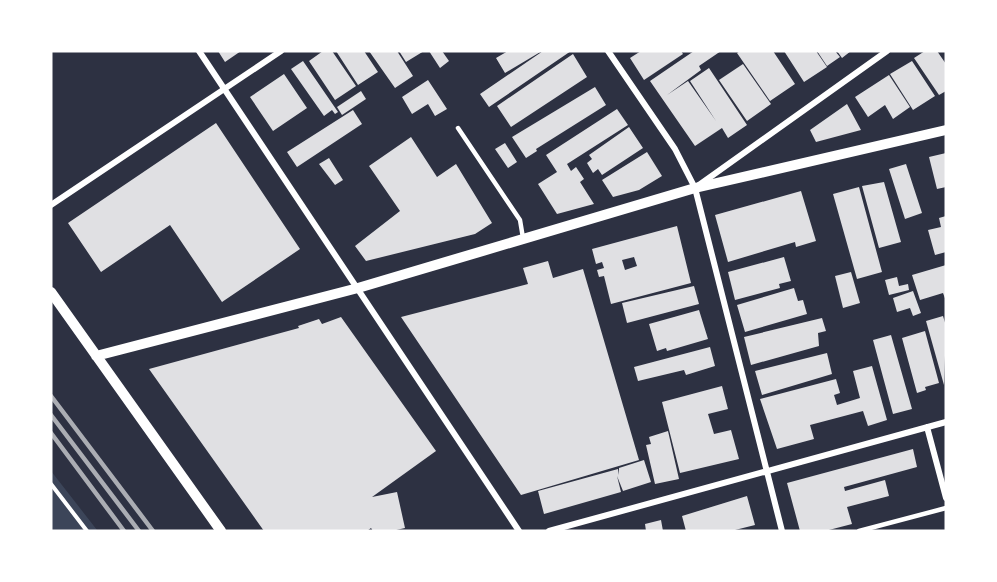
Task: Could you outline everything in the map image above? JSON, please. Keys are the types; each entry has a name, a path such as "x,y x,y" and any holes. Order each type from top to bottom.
{"street":[{"path":"199,51 519,531"},
{"path":"51,205 281,51"},
{"path":"608,51 675,149 695,188 766,472 783,531"},
{"path":"695,188 887,51"},
{"path":"96,356 358,288 695,188 946,130"},
{"path":"51,292 221,531"},
{"path":"549,531 946,422"},
{"path":"927,427 946,498"}],"lane":[{"path":"458,128 520,220 524,238"},
{"path":"859,531 946,508"}],"path":[{"path":"51,484 87,531"}],"shaded area":[{"path":"51,471 97,530 98,531 51,531"}],"building":[{"path":"218,51 241,51 225,62"},
{"path":"323,51 332,51 356,86 335,100 309,61"},
{"path":"336,51 364,51 378,72 358,85"},
{"path":"369,51 397,51 413,76 395,88"},
{"path":"399,51 424,51 406,62"},
{"path":"429,51 442,51 449,61 440,68"},
{"path":"508,51 542,51 505,73 496,58"},
{"path":"543,51 571,51 489,107 480,94"},
{"path":"641,51 681,51 683,54 644,80 630,58"},
{"path":"694,51 721,51 699,66 701,70 667,95 688,81 716,121 690,81 709,68 747,125 728,138 722,128 695,146 650,81"},
{"path":"740,51 773,51 795,84 770,101 737,53"},
{"path":"784,51 816,51 827,67 804,82"},
{"path":"817,51 835,51 840,57 827,66"},
{"path":"837,51 851,51 842,58"},
{"path":"925,51 937,51 946,64 946,91 939,95 914,58"},
{"path":"573,54 587,77 511,127 497,106"},
{"path":"303,61 338,112 335,114 332,110 324,116 291,69"},
{"path":"912,61 935,96 913,110 890,74"},
{"path":"743,64 771,104 747,121 719,80"},
{"path":"284,74 307,108 273,131 250,97"},
{"path":"889,75 910,107 893,119 885,105 868,117 855,97"},
{"path":"428,80 447,109 435,116 428,104 412,114 402,97"},
{"path":"595,87 606,105 536,149 537,151 526,158 512,137"},
{"path":"361,91 366,99 342,115 337,107"},
{"path":"847,104 861,130 816,142 810,130"},
{"path":"617,109 628,125 567,164 571,171 576,167 584,179 580,182 594,204 557,214 538,184 557,172 546,155"},
{"path":"353,110 362,124 297,167 287,152"},
{"path":"216,123 300,249 222,302 170,225 101,272 68,223"},
{"path":"629,127 643,148 602,175 598,169 593,173 587,163 592,159 589,155"},
{"path":"411,137 437,177 456,164 492,223 475,234 366,261 355,246 400,211 369,166"},
{"path":"505,143 517,162 508,168 495,149"},
{"path":"647,152 662,176 639,190 613,197 602,180"},
{"path":"946,153 946,187 937,189 929,157"},
{"path":"329,158 343,180 335,185 319,164"},
{"path":"906,164 922,213 905,219 889,169"},
{"path":"884,182 901,242 879,248 862,186"},
{"path":"859,187 882,272 857,279 833,194"},
{"path":"801,191 816,241 796,247 795,242 728,262 715,215"},
{"path":"946,216 946,252 935,255 928,230 941,227 939,218"},
{"path":"677,226 691,283 611,304 604,276 599,277 597,270 604,268 602,262 596,264 592,249","holes":["634,257 637,266 625,270 622,260"]},
{"path":"784,257 791,281 779,284 780,288 735,300 728,272"},
{"path":"548,261 553,278 583,269 639,460 521,495 401,317 528,284 523,268"},
{"path":"946,265 946,301 943,293 920,300 912,275"},
{"path":"851,272 860,303 843,308 835,276"},
{"path":"897,277 899,286 908,284 909,290 889,295 885,280"},
{"path":"694,286 699,304 627,323 622,303"},
{"path":"794,288 798,301 803,300 807,314 745,332 737,305"},
{"path":"913,291 921,313 913,316 910,308 897,312 893,298"},
{"path":"699,310 708,339 667,351 666,348 657,351 649,324"},
{"path":"943,316 946,326 944,385 926,321"},
{"path":"341,317 436,451 372,497 397,492 405,528 392,531 373,531 371,528 367,531 264,531 149,369 299,328 298,326 319,319 322,324"},
{"path":"822,318 826,331 818,333 819,346 751,365 744,337"},
{"path":"925,331 939,383 925,387 926,390 917,393 902,338"},
{"path":"891,335 912,409 893,414 873,340"},
{"path":"710,347 715,366 686,375 684,370 638,381 634,367"},
{"path":"827,353 832,374 762,395 755,371"},
{"path":"872,366 887,420 868,426 863,411 810,425 814,439 777,449 760,399 836,379 840,393 834,395 837,405 860,398 853,371"},
{"path":"722,386 728,409 708,414 714,434 731,430 739,459 680,473 662,402"},
{"path":"668,431 679,479 655,484 646,445 651,444 649,437"},
{"path":"913,449 917,467 844,487 845,491 885,480 889,496 847,507 852,524 825,531 800,531 787,483"},
{"path":"644,460 651,482 623,491 617,476 621,492 544,514 538,491 618,469 619,475 619,468"},
{"path":"747,496 755,525 731,531 686,531 682,516"},
{"path":"661,520 663,531 646,531 645,524"}],"railway":[{"path":"51,396 153,531"},
{"path":"51,415 139,531"},
{"path":"51,433 124,531"}]}
